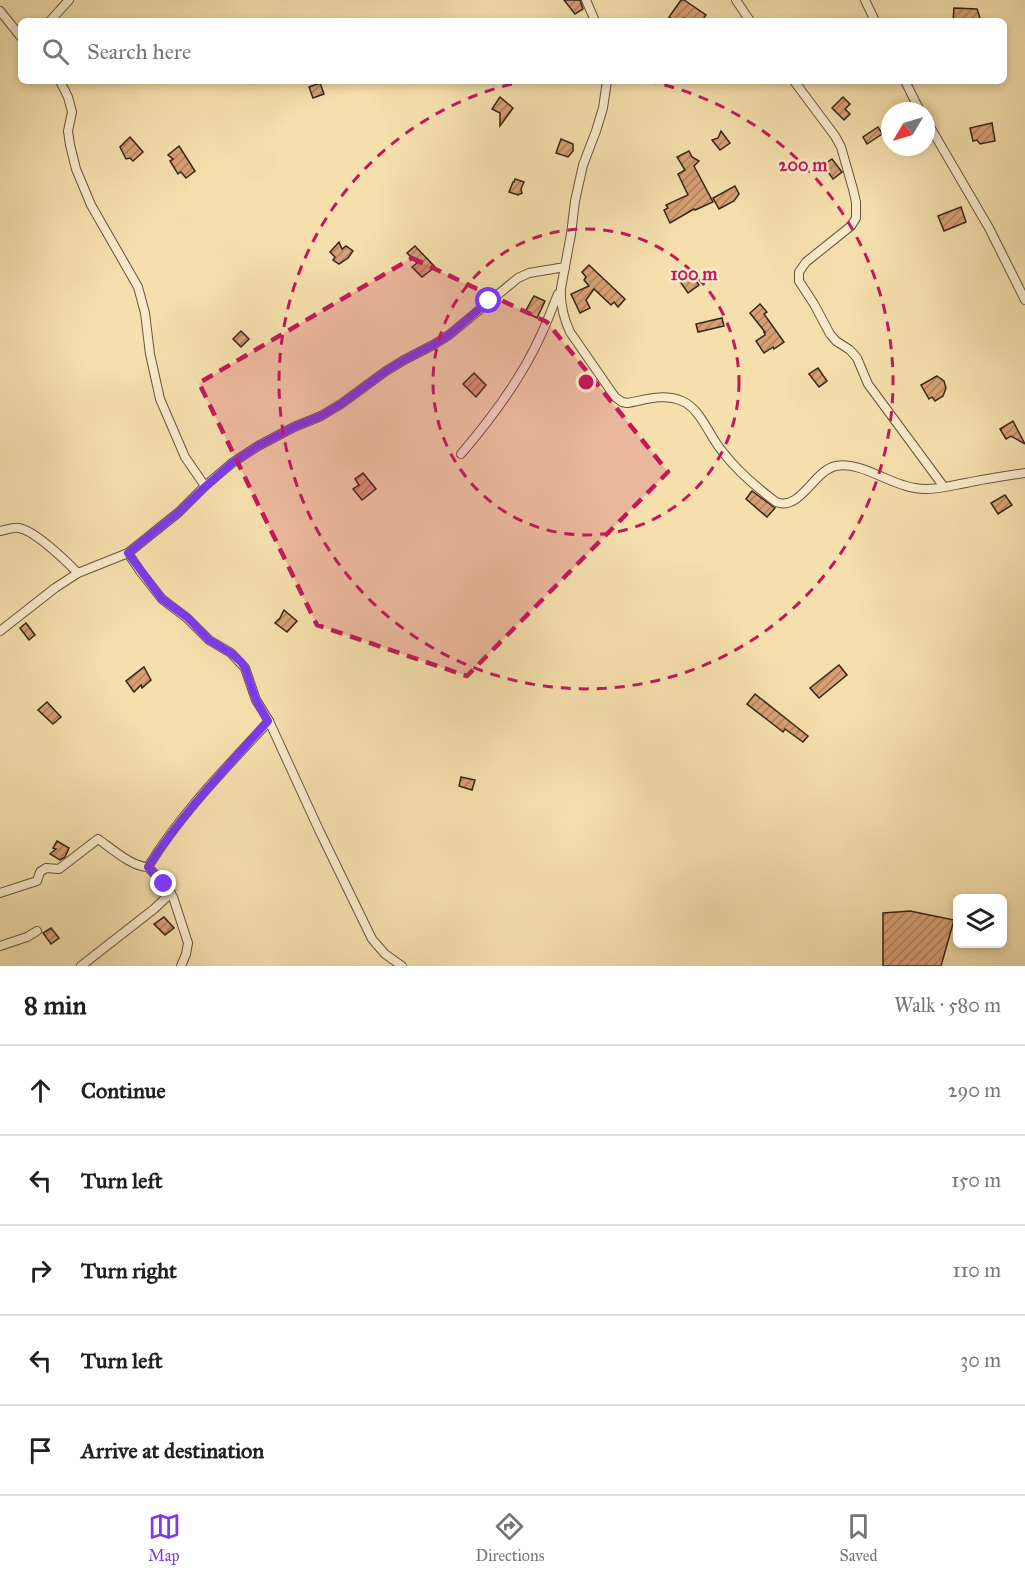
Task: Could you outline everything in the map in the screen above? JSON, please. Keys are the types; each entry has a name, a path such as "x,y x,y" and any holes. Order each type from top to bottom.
{"street":[{"path":"53,18 69,0"},
{"path":"586,0 594,18"},
{"path":"590,9 594,0"},
{"path":"736,0 748,18"},
{"path":"865,0 874,18"},
{"path":"0,11 18,33"},
{"path":"62,84 72,112 68,131 76,169 91,205 138,287 160,399 185,457 206,486"},
{"path":"606,84 599,119 581,174 560,302 570,332 615,397 627,403 657,397 674,398 687,404 728,459 747,479 781,504 790,503 824,471 837,465 859,469 909,487 926,489 1025,473"},
{"path":"796,84 838,142 853,189 856,212 856,218 851,226 809,259 800,269 798,275 800,284 830,334 857,357 868,384 944,487"},
{"path":"906,84 916,102"},
{"path":"935,135 989,228 1025,300"},
{"path":"0,631 78,573 128,553 179,512 232,463 258,446 321,416 386,371 449,335 518,278 529,273 565,267"},
{"path":"461,454 496,410 518,377 540,339 561,288"},
{"path":"0,531 13,528 24,530 45,542 78,573"},
{"path":"128,553 162,599 188,618 209,640 231,653 245,668 256,700 372,939 385,954 402,966"},
{"path":"148,867 155,854 195,803 268,721"},
{"path":"0,893 37,881 40,872 46,868 59,869 98,839 121,856 143,868 148,867"},
{"path":"148,867 173,897 188,943 181,966"},
{"path":"81,966 171,893"},
{"path":"0,946 27,937 37,931"}],"highlighted area":[{"path":"412,258 547,322 668,472 467,676 317,625 199,383"}],"building":[{"path":"564,0 580,0 583,9 575,14"},
{"path":"681,0 706,15 704,18 669,17"},
{"path":"954,8 977,9 980,18 953,18"},
{"path":"320,84 324,94 313,98 309,87"},
{"path":"500,97 513,108 500,126 500,113 492,109"},
{"path":"843,97 850,104 845,109 850,114 844,120 832,108"},
{"path":"992,123 995,141 980,144 977,140 973,141 970,128"},
{"path":"878,127 881,132 881,135 867,144 863,137"},
{"path":"721,131 730,143 720,150 712,140 718,138"},
{"path":"130,137 143,152 133,161 130,158 126,159 120,147"},
{"path":"561,139 573,144 573,151 568,157 556,153"},
{"path":"179,146 195,171 186,178 181,172 178,174 170,161 173,159 168,155"},
{"path":"689,151 692,157 699,161 694,166 713,202 694,209 670,223 664,210 668,208 666,205 688,195 678,174 685,170 677,157"},
{"path":"832,159 842,172 833,179 823,165"},
{"path":"515,179 524,182 522,193 518,195 509,192"},
{"path":"735,186 739,194 734,201 719,209 713,198"},
{"path":"961,207 966,222 944,231 938,216"},
{"path":"339,242 342,249 346,246 353,251 339,264 333,260 335,257 330,252"},
{"path":"415,246 435,267 422,277 412,267 417,263 407,253"},
{"path":"589,265 625,299 618,307 614,302 611,305 594,289 586,300 590,308 580,313 571,294 589,286 582,272"},
{"path":"690,272 699,285 688,293 679,280"},
{"path":"534,296 545,301 537,318 525,312"},
{"path":"760,304 767,312 764,314 784,342 764,353 756,341 765,335 765,332 750,313"},
{"path":"722,318 724,326 698,332 696,324"},
{"path":"241,331 249,339 241,347 233,339"},
{"path":"818,368 827,381 819,387 809,374"},
{"path":"474,373 486,385 476,397 463,384"},
{"path":"937,376 944,381 946,388 943,396 935,401 932,397 929,399 921,385"},
{"path":"1013,421 1025,444 1011,436 1006,439 1000,429"},
{"path":"363,473 376,489 362,500 353,489 359,485 355,479"},
{"path":"752,491 775,508 767,517 746,499"},
{"path":"1005,495 1012,505 998,514 991,503"},
{"path":"284,610 297,621 287,632 275,623"},
{"path":"26,623 35,635 29,640 20,628"},
{"path":"839,665 847,675 819,698 810,688"},
{"path":"144,667 151,680 134,692 126,681"},
{"path":"755,694 808,736 803,742 785,729 783,732 747,704"},
{"path":"47,702 61,717 53,724 38,710"},
{"path":"461,777 475,780 472,790 459,786"},
{"path":"57,841 69,848 65,857 60,860 50,854 56,849 53,848"},
{"path":"910,911 953,920 941,966 883,966 883,913"},
{"path":"164,917 174,928 165,935 154,924"},
{"path":"51,928 59,938 51,944 43,933"}],"route":[{"path":"164,884 148,867 155,854 195,803 268,721 256,700 241,662 226,649 209,640 188,618 162,599 128,553 179,512 232,463 258,446 341,404 386,371 449,335 489,301"}]}
